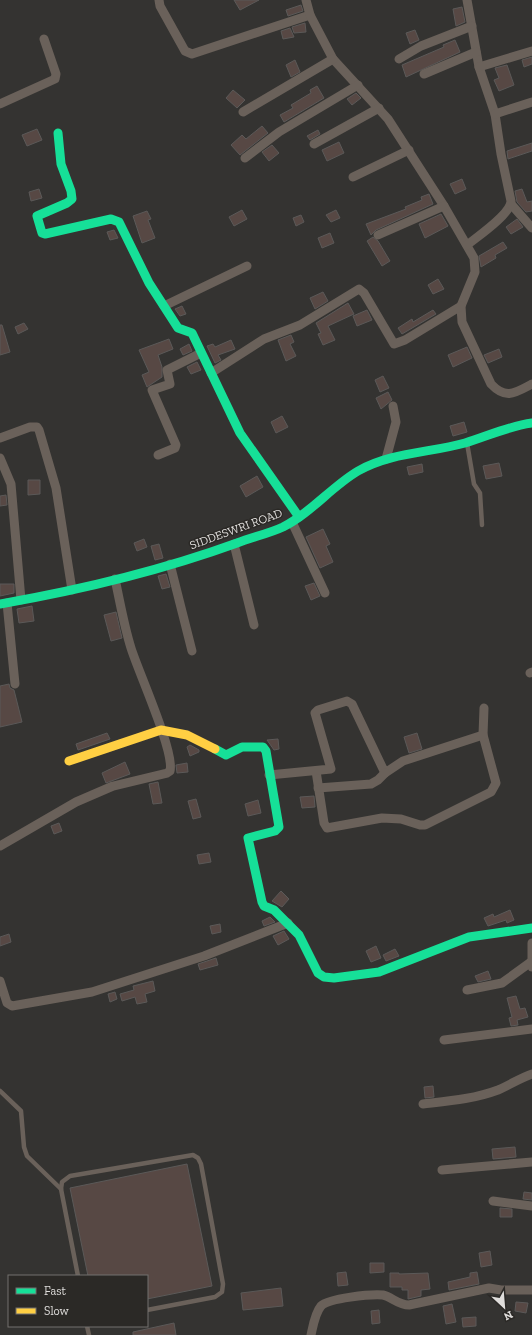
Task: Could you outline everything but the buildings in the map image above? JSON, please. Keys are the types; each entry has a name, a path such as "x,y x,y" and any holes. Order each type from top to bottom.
{"street":[{"path":"159,0 159,4 185,51 192,54 310,15"},
{"path":"306,0 310,15 333,59 379,108 409,150 474,258 475,272 461,306 462,322 494,387 498,391 508,394 516,393 532,384"},
{"path":"466,0 479,67 495,114 511,204 532,228"},
{"path":"399,59 421,46 472,26"},
{"path":"0,104 55,79 56,74 44,39"},
{"path":"479,67 532,51"},
{"path":"424,74 476,52"},
{"path":"243,112 333,59"},
{"path":"245,158 279,132 358,86"},
{"path":"495,114 532,102"},
{"path":"314,144 379,108"},
{"path":"58,133 59,155 72,199 67,203 37,216 42,233 45,234 112,219 116,220 123,227 149,283 178,328 192,333 240,433 295,519 325,593"},
{"path":"353,177 409,150"},
{"path":"467,245 504,214 511,204"},
{"path":"378,235 444,206"},
{"path":"164,306 247,266"},
{"path":"211,373 264,339 300,325 359,289 364,293 394,344 405,340 461,306"},
{"path":"158,455 175,448 176,445 152,390 170,384 167,370 201,353"},
{"path":"386,459 396,422 393,406"},
{"name":"SIDDESWRI ROAD","path":"3,603 72,590 115,579 170,564 271,532 295,519 356,472 386,459 466,442 505,429 532,423"},
{"path":"0,438 30,427 37,427 39,430 54,480 72,590"},
{"path":"0,458 11,484 21,600"},
{"path":"234,544 254,625"},
{"path":"170,564 192,651"},
{"path":"0,846 76,802 113,786 167,774 170,768 161,730 130,646 115,579"},
{"path":"3,603 15,684"},
{"path":"269,775 330,770 332,768 315,713 318,710 347,701 352,704 383,772 386,773"},
{"path":"316,771 324,823 327,828 382,818 401,819 420,825 425,825 491,792 496,787 483,735 484,708"},
{"path":"69,761 161,730 187,734 226,755 242,747 263,747 266,751 279,828 251,836 249,841 263,904 274,910 302,939 318,973 324,977 334,978 379,972 468,937 532,928"},
{"path":"318,788 371,784 403,761 483,735"},
{"path":"0,981 7,1003 12,1006 76,996 187,962 288,923"},
{"path":"467,990 502,983 532,964 532,943"},
{"path":"444,1040 532,1029"},
{"path":"423,1104 463,1100 496,1091 520,1078 532,1074"},
{"path":"442,1170 532,1162"},
{"path":"493,1201 532,1206"},
{"path":"311,1335 318,1310 322,1305 333,1300 384,1295 400,1304 409,1305 489,1288 501,1290 532,1290"}],"lane":[{"path":"466,442 474,484 480,493 482,525"},
{"path":"0,1092 21,1111 26,1156 60,1189"},
{"path":"78,1275 60,1189 62,1182 70,1176 194,1155 202,1164 224,1284 222,1292 215,1298 148,1310"}],"traffic: fast":[{"path":"58,133 61,164 71,191 72,199 67,203 37,216 42,233 45,234 111,219 119,222 149,283 178,328 192,333 240,433 299,517"},
{"path":"0,604 120,579 272,532 303,515 348,477 371,465 397,456 465,443 523,424 532,423"},
{"path":"215,749 226,755 242,747 263,747 266,751 279,827 275,831 248,838 262,902 264,906 274,910 299,935 318,973 324,977 334,978 379,972 469,937 532,928"}],"traffic: slow":[{"path":"69,761 161,730 187,735 215,749"}]}
